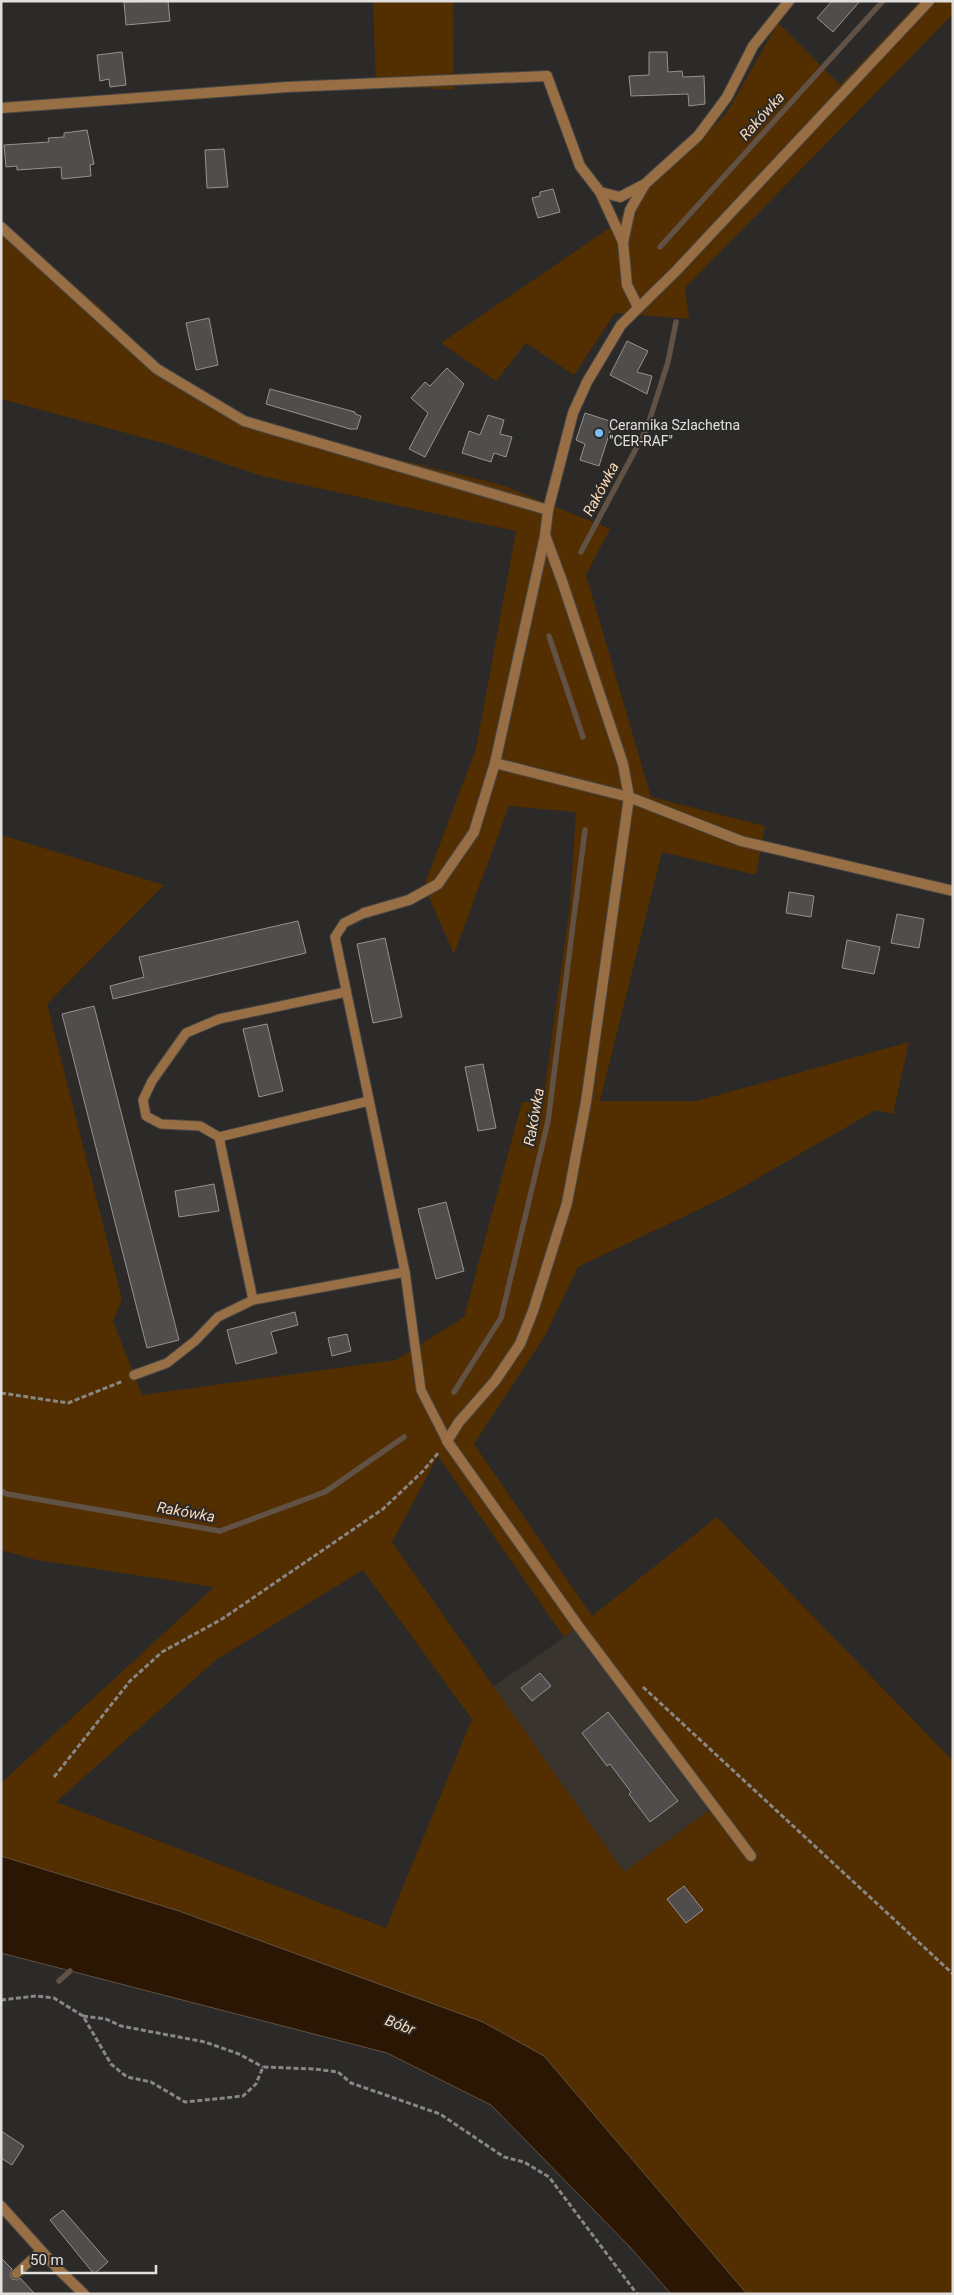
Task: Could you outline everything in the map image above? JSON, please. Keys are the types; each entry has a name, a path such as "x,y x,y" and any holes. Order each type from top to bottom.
{"street":[{"path":"600,192 620,197 645,184 698,136 727,97 753,46 789,1"},
{"path":"364,914 409,900 438,884 474,832 496,763 545,535 548,510 573,413 587,382 621,325 677,270 929,1"},
{"path":"1,108 287,87 547,76 580,166 600,192 623,242 628,286 638,307"},
{"path":"623,242 630,210 645,184"},
{"path":"1,227 157,369 244,421 548,510"},
{"path":"545,535 562,580 623,764 629,798 586,1102 567,1203 534,1311 520,1344 495,1381 459,1422 447,1441 579,1627 751,1856"},
{"path":"496,763 629,798 741,841 953,891"},
{"path":"1,2206 41,2251 84,2294"}],"lane":[{"path":"364,914 344,923 335,937 405,1272 421,1390 447,1441"},
{"path":"346,992 219,1019 186,1033 152,1081 143,1100 146,1116 161,1124 200,1126 219,1137 369,1101"},
{"path":"219,1137 253,1300"},
{"path":"134,1375 167,1363 195,1341 218,1318 253,1300 405,1272"},
{"path":"16,2274 41,2251"}],"path":[{"path":"1,1393 68,1403 134,1375"},
{"path":"54,1778 130,1681 162,1652 222,1619 383,1509 422,1472 447,1441"},
{"path":"636,1680 953,1974"},
{"path":"1,2000 36,1996 54,1998 83,2016 106,2019 121,2026 205,2042 239,2054 263,2067 338,2072 351,2083 440,2114 504,2157 524,2162 549,2177 637,2294"},
{"path":"83,2016 112,2064 127,2076 151,2082 185,2102 243,2096 256,2084 263,2067"}],"shaded area":[{"path":"373,1 453,1 454,90 376,85"},
{"path":"914,1 953,1 953,14 685,288 689,319 615,313 574,375 526,343 496,381 441,343 608,229 726,114 778,23 840,85 917,4"},
{"path":"1,225 100,307 144,353 200,398 258,425 502,485 610,529 586,575 651,797 765,826 756,875 662,852 600,1101 697,1101 909,1042 893,1114 876,1110 727,1196 578,1267 546,1334 474,1444 592,1616 717,1517 953,1761 953,2294 747,2294 544,2056 483,2022 179,1911 1,1856 1,1783 214,1587 37,1560 1,1550 1,835 164,885 47,1004 122,1299 113,1321 142,1395 396,1360 464,1317 522,1102 543,1102 570,905 576,812 509,806 454,954 424,886 476,749 516,531 262,476 170,445 1,399","holes":["438,1456 564,1637 578,1627 714,1807 624,1872 392,1542","363,1570 472,1719 386,1928 56,1802 216,1660"]},
{"path":"579,1627 714,1807 624,1872 493,1687"}],"water":[{"name":"Bóbr","path":"1,1856 179,1911 483,2022 544,2056 747,2294 671,2294 631,2248 491,2105 387,2053 1,1953"}],"building":[{"path":"168,1 170,21 126,25 124,2"},
{"path":"832,1 860,1 833,32 817,18"},
{"path":"122,52 126,85 110,87 109,79 100,81 97,55"},
{"path":"649,52 667,52 668,72 682,71 683,77 704,76 705,104 689,106 688,94 631,96 629,76 649,75"},
{"path":"87,130 94,164 90,165 91,176 62,179 61,167 17,170 17,166 6,167 4,145 49,142 48,138 64,137 64,133"},
{"path":"224,149 228,187 207,188 205,150"},
{"path":"553,189 560,212 538,218 532,198 540,196 540,192"},
{"path":"209,318 218,365 196,370 186,323"},
{"path":"627,341 648,351 637,372 652,376 647,394 610,375"},
{"path":"447,368 464,384 425,457 409,449 428,413 411,398 425,382 430,386"},
{"path":"270,389 355,412 355,414 361,416 357,429 350,429 266,404"},
{"name":"Ceramika Szlachetna \"CER-RAF\"","path":"585,413 613,422 599,466 580,460 585,444 576,440"},
{"path":"488,415 504,420 500,434 512,437 506,457 494,453 491,462 462,453 469,431 480,435"},
{"path":"789,892 814,896 811,917 786,913"},
{"path":"897,914 924,919 919,948 891,943"},
{"path":"298,921 306,953 113,999 110,986 144,977 139,957"},
{"path":"385,938 402,1017 373,1023 357,944"},
{"path":"847,940 880,947 874,974 842,968"},
{"path":"94,1006 179,1340 147,1348 62,1014"},
{"path":"267,1024 283,1091 259,1097 243,1029"},
{"path":"483,1064 496,1128 478,1131 465,1067"},
{"path":"214,1184 219,1211 179,1217 175,1191"},
{"path":"446,1202 464,1271 436,1279 418,1209"},
{"path":"295,1312 298,1325 271,1332 277,1353 236,1364 227,1330"},
{"path":"347,1334 351,1351 332,1356 328,1338"},
{"path":"540,1673 551,1686 532,1701 521,1688"},
{"path":"608,1712 678,1801 650,1822 610,1764 607,1766 582,1733"},
{"path":"684,1886 703,1910 686,1923 667,1899"},
{"path":"1,2131 24,2146 12,2165 1,2158"},
{"path":"63,2210 108,2262 94,2274 50,2220"},
{"path":"1,2258 12,2269 10,2275 12,2279 17,2280 20,2278 35,2294 1,2294"}],"waterway":[{"name":"Rakówka","path":"660,247 883,1"},
{"name":"Rakówka","path":"581,552 647,428 668,362 676,322"},
{"name":"Rakówka","path":"549,636 583,737"},
{"name":"Rakówka","path":"454,1392 501,1318 548,1121 585,830"},
{"name":"Rakówka","path":"1,1491 7,1494 220,1531 325,1492 404,1437"},
{"path":"59,1981 70,1971"}],"place":[{"name":"Ceramika Szlachetna \"CER-RAF\"","path":"599,433"}]}
